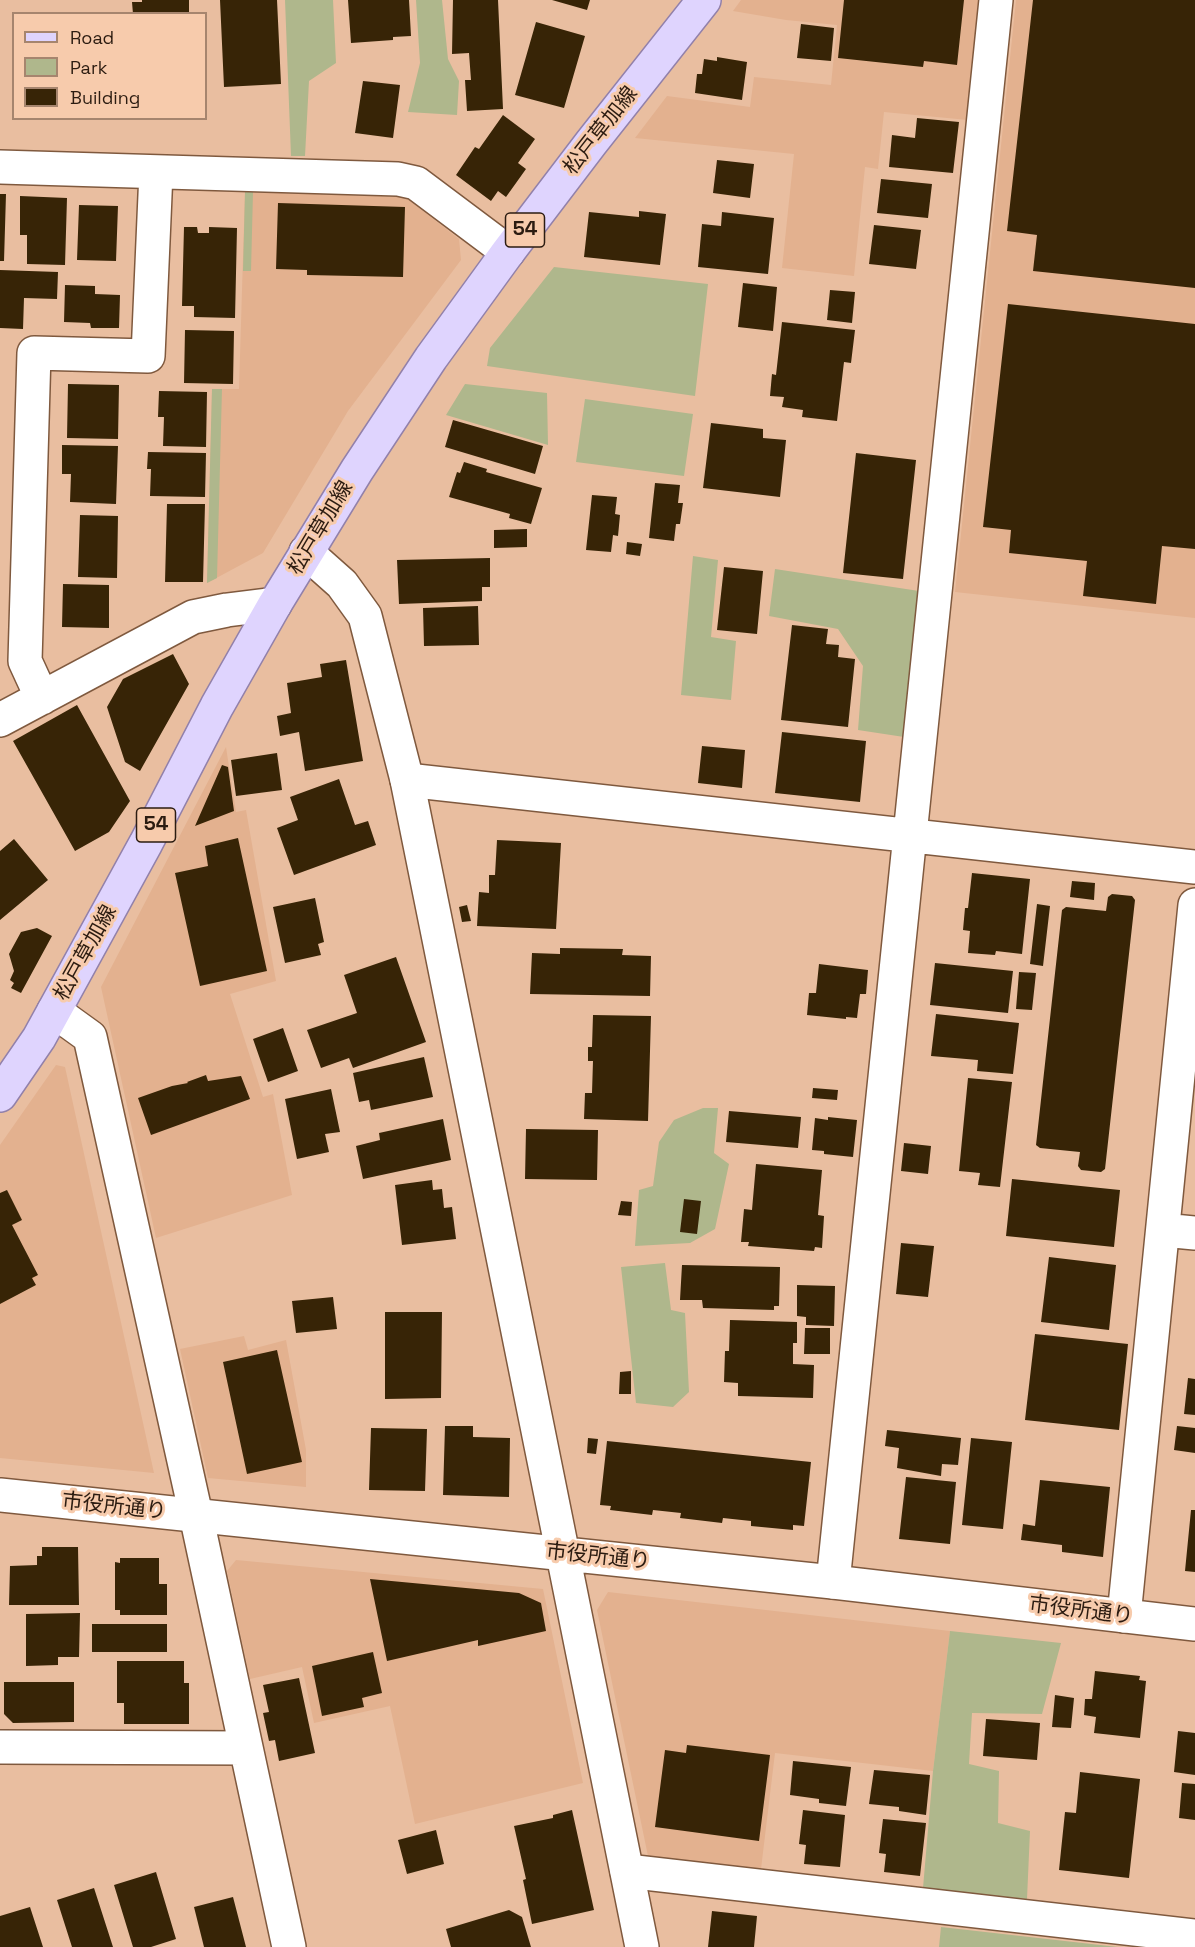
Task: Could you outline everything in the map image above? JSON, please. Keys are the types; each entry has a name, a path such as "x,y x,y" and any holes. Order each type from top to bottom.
{"main road":[{"name":"松戸草加線","path":"0,1095 39,1038 146,843 217,706 275,604 357,470 430,358 508,252 704,0"}],"street":[{"path":"833,1581 996,0"},
{"path":"0,167 398,179 416,183 508,252"},
{"path":"42,698 25,661 34,353 148,356 156,172"},
{"path":"306,552 342,584 366,616 407,780 642,1947"},
{"path":"0,720 193,617 275,604"},
{"path":"407,780 1195,867"},
{"path":"1124,1616 1195,905"},
{"path":"54,1011 90,1037 289,1947"},
{"path":"1163,1230 1195,1233"},
{"name":"市役所通り","path":"0,1495 833,1581 1195,1624"},
{"path":"0,1747 246,1748"},
{"path":"627,1871 1195,1936"}],"shaded area":[{"path":"741,0 980,0 968,120 884,112 878,169 865,167 854,276 782,268 794,154 635,138 667,96 750,107 754,77 831,85 837,25 786,20 733,11"},
{"path":"1016,0 1195,0 1195,618 955,592"},
{"path":"245,192 405,197 459,239 461,260 348,411 263,553 207,583 212,389 239,389"},
{"path":"226,747 236,812 246,810 276,981 230,994 263,1097 273,1094 292,1195 156,1238 101,987"},
{"path":"56,1065 65,1067 154,1473 0,1458 0,1145"},
{"path":"244,1336 248,1350 286,1340 306,1450 306,1487 208,1478 180,1349"},
{"path":"236,1560 543,1589 583,1783 415,1824 390,1706 314,1723 302,1667 250,1679 227,1571"},
{"path":"608,1592 950,1631 933,1771 775,1753 761,1869 648,1856 597,1610"}],"green space":[{"path":"285,0 333,0 336,63 309,81 305,156 291,156"},
{"path":"416,0 442,0 448,59 459,81 457,115 408,112 420,63"},
{"path":"245,192 253,192 251,271 243,271"},
{"path":"554,267 708,284 695,396 487,366 490,348"},
{"path":"465,384 547,393 548,445 446,415"},
{"path":"212,389 222,389 217,578 207,583"},
{"path":"585,399 693,414 684,476 576,462"},
{"path":"693,556 718,560 711,637 736,641 731,700 681,695"},
{"path":"775,569 919,591 904,737 858,730 863,666 838,629 769,616"},
{"path":"703,1108 718,1108 714,1153 729,1164 715,1229 690,1243 635,1246 639,1190 653,1186 659,1142 674,1120"},
{"path":"665,1263 671,1310 685,1313 689,1392 673,1407 636,1403 621,1267"},
{"path":"950,1631 1061,1643 1042,1714 972,1713 969,1764 999,1771 998,1823 1030,1831 1027,1899 923,1888 933,1771"},
{"path":"941,1927 1118,1947 939,1947"}],"building":[{"path":"142,0 189,0 189,12 133,12 132,2 142,2"},
{"path":"220,0 277,0 281,84 224,87"},
{"path":"348,0 409,0 411,36 393,37 393,40 351,43"},
{"path":"453,0 498,0 503,109 467,111 465,80 471,80 469,53 452,54"},
{"path":"552,0 590,0 587,10"},
{"path":"844,0 964,0 957,65 924,61 923,67 838,58"},
{"path":"1033,0 1195,0 1195,288 1033,271 1037,235 1007,231"},
{"path":"536,22 585,36 564,108 515,95"},
{"path":"801,24 834,28 831,61 797,58"},
{"path":"717,57 747,62 742,100 695,93 697,74 702,74 704,59 717,61"},
{"path":"363,81 400,85 393,138 355,133"},
{"path":"503,115 535,139 518,163 526,169 506,197 498,191 491,201 456,175 475,147 479,149"},
{"path":"917,118 959,122 953,173 889,167 892,135 915,138"},
{"path":"717,160 754,164 750,198 713,193"},
{"path":"881,179 932,184 928,218 877,213"},
{"path":"0,194 6,194 4,261 0,261"},
{"path":"20,196 67,198 65,265 27,264 27,235 20,235"},
{"path":"278,203 405,207 403,277 307,275 307,270 276,269"},
{"path":"79,205 118,206 116,261 77,260"},
{"path":"639,211 666,214 660,265 584,257 589,212 639,217"},
{"path":"722,212 774,218 768,274 698,267 702,224 721,226"},
{"path":"874,225 921,230 916,269 869,264"},
{"path":"184,227 197,227 198,233 209,233 209,227 237,228 235,318 194,317 194,306 182,306"},
{"path":"0,270 58,272 57,299 24,298 23,329 0,328"},
{"path":"743,283 777,287 773,331 738,327"},
{"path":"65,285 95,286 95,294 120,295 119,328 91,328 90,323 64,322"},
{"path":"830,290 855,292 852,323 827,320"},
{"path":"1008,304 1195,324 1195,549 1162,546 1156,604 1083,596 1087,561 1009,553 1011,530 983,527"},
{"path":"782,322 855,330 851,363 844,362 837,421 802,417 803,410 782,407 784,397 770,396 772,374 776,375"},
{"path":"185,330 234,331 233,384 184,383"},
{"path":"68,384 119,385 118,439 67,438"},
{"path":"159,391 207,392 206,447 163,446 164,417 158,417"},
{"path":"453,420 543,446 535,474 445,447"},
{"path":"711,423 763,429 763,438 786,440 780,497 703,488"},
{"path":"62,445 118,446 116,504 70,502 71,474 62,474"},
{"path":"148,452 206,453 205,497 150,496 151,469 147,469"},
{"path":"856,453 916,460 903,579 843,573"},
{"path":"464,462 487,469 486,472 542,488 531,524 509,518 510,514 449,497 457,472 460,473"},
{"path":"655,483 680,485 678,503 683,503 680,524 676,524 674,541 649,538"},
{"path":"592,495 617,497 615,514 620,515 618,536 613,535 611,552 586,550"},
{"path":"167,504 205,504 203,582 165,582"},
{"path":"80,515 118,516 117,578 78,577"},
{"path":"527,529 527,547 494,548 494,530"},
{"path":"627,542 642,544 640,556 626,554"},
{"path":"490,558 490,587 482,587 482,601 399,604 397,560"},
{"path":"724,567 763,571 757,634 717,630"},
{"path":"63,584 109,585 109,628 62,627"},
{"path":"478,606 479,645 424,646 423,608"},
{"path":"792,625 828,629 826,644 839,645 838,657 855,659 848,727 781,720"},
{"path":"173,654 189,684 140,771 125,762 107,707 123,679"},
{"path":"346,660 363,761 305,771 299,732 280,736 277,716 291,713 287,683 322,677 320,664"},
{"path":"77,705 130,801 109,832 75,851 13,741"},
{"path":"782,732 866,741 860,802 775,793"},
{"path":"702,746 745,750 742,788 698,783"},
{"path":"277,753 282,790 236,796 231,760"},
{"path":"222,765 228,767 234,811 195,826"},
{"path":"339,779 355,825 368,821 376,845 294,875 277,828 298,820 290,797"},
{"path":"238,838 267,971 200,986 175,873 208,866 205,846"},
{"path":"14,839 48,880 0,920 0,851"},
{"path":"497,840 561,843 556,929 477,926 479,892 489,893 489,875 495,875"},
{"path":"972,873 1030,879 1022,954 996,951 995,955 968,953 970,931 963,930"},
{"path":"1072,881 1095,883 1094,900 1070,897"},
{"path":"1112,894 1132,896 1135,900 1105,1169 1101,1172 1081,1170 1078,1166 1080,1152 1040,1148 1036,1145 1062,910 1066,907 1106,911 1108,897"},
{"path":"315,898 324,942 318,944 321,955 285,963 273,907"},
{"path":"1037,904 1050,906 1043,966 1030,964"},
{"path":"467,905 471,921 462,922 459,907"},
{"path":"37,928 52,936 21,993 11,988 14,983 10,980 14,971 9,954 21,932"},
{"path":"560,948 623,949 622,955 651,956 650,996 530,994 532,953 560,954"},
{"path":"396,957 426,1042 353,1068 349,1058 321,1068 307,1030 357,1013 344,975"},
{"path":"935,963 1013,971 1008,1013 930,1005"},
{"path":"819,964 868,970 866,994 860,994 857,1018 807,1015 809,993 816,993"},
{"path":"1019,972 1036,973 1032,1010 1016,1009"},
{"path":"936,1014 1019,1023 1013,1074 977,1071 978,1060 931,1056"},
{"path":"593,1015 651,1016 648,1121 584,1119 585,1093 592,1093 593,1061 588,1061 588,1047 592,1047"},
{"path":"283,1028 298,1071 268,1082 253,1039"},
{"path":"424,1057 433,1097 371,1110 369,1100 359,1102 353,1073"},
{"path":"206,1075 208,1081 241,1076 250,1099 151,1135 138,1098 188,1083"},
{"path":"968,1078 1012,1082 1000,1187 978,1185 980,1173 959,1171"},
{"path":"813,1088 838,1090 837,1100 812,1098"},
{"path":"331,1089 340,1132 325,1134 329,1152 297,1159 285,1099"},
{"path":"729,1111 801,1117 798,1148 726,1142"},
{"path":"828,1117 857,1120 853,1157 824,1154 824,1151 812,1150 815,1118 828,1120"},
{"path":"443,1119 451,1160 363,1179 356,1146 380,1140 379,1133"},
{"path":"526,1129 598,1130 597,1180 525,1179"},
{"path":"904,1143 931,1146 928,1174 901,1171"},
{"path":"756,1164 822,1170 818,1215 824,1216 822,1248 815,1247 814,1251 748,1246 749,1242 741,1242 744,1209 752,1210"},
{"path":"1012,1179 1120,1190 1114,1247 1006,1236"},
{"path":"432,1180 433,1190 442,1189 444,1208 452,1207 456,1239 402,1245 395,1185"},
{"path":"7,1190 22,1220 12,1225 38,1275 32,1278 36,1285 0,1304 0,1193"},
{"path":"684,1199 701,1201 697,1234 680,1232"},
{"path":"621,1201 632,1202 631,1216 618,1215"},
{"path":"901,1243 934,1246 928,1297 896,1294"},
{"path":"1049,1257 1116,1265 1109,1330 1041,1322"},
{"path":"682,1265 780,1267 779,1306 774,1306 774,1310 703,1308 702,1300 680,1300"},
{"path":"797,1285 835,1286 834,1326 806,1325 806,1317 797,1316"},
{"path":"333,1297 337,1329 296,1333 292,1301"},
{"path":"385,1312 442,1312 441,1398 385,1399"},
{"path":"730,1320 797,1322 797,1343 793,1343 793,1364 814,1365 813,1398 738,1396 738,1383 724,1382 725,1351 729,1351"},
{"path":"805,1328 830,1328 830,1354 804,1354"},
{"path":"1035,1334 1128,1344 1119,1430 1025,1420"},
{"path":"277,1350 302,1462 247,1474 223,1362"},
{"path":"631,1371 631,1394 619,1394 620,1372"},
{"path":"1188,1378 1195,1379 1195,1415 1184,1414"},
{"path":"445,1426 473,1426 473,1437 510,1438 509,1497 443,1495"},
{"path":"1177,1426 1195,1428 1195,1453 1174,1450"},
{"path":"371,1428 427,1429 425,1491 369,1490"},
{"path":"887,1430 961,1438 958,1465 942,1464 941,1476 897,1468 899,1448 885,1446"},
{"path":"588,1438 598,1439 596,1454 587,1453"},
{"path":"971,1438 1012,1442 1003,1529 962,1525"},
{"path":"607,1441 811,1462 804,1526 793,1525 793,1530 751,1526 751,1521 723,1518 722,1523 680,1518 681,1513 653,1510 652,1515 610,1510 611,1506 600,1505"},
{"path":"906,1477 956,1482 950,1544 899,1539"},
{"path":"1040,1480 1110,1487 1103,1557 1062,1552 1062,1545 1021,1540 1023,1524 1035,1526"},
{"path":"1191,1510 1195,1510 1195,1572 1185,1571"},
{"path":"42,1547 78,1547 79,1605 9,1605 10,1566 37,1565 37,1556 42,1556"},
{"path":"120,1558 159,1558 159,1584 167,1584 167,1615 120,1615 120,1610 115,1610 115,1562 120,1563"},
{"path":"370,1579 519,1593 541,1603 546,1631 478,1646 478,1640 387,1661"},
{"path":"80,1613 79,1657 58,1657 58,1665 26,1666 26,1614"},
{"path":"92,1624 167,1624 167,1652 92,1652"},
{"path":"373,1652 382,1693 362,1698 364,1707 322,1716 312,1666"},
{"path":"117,1661 184,1661 184,1683 189,1683 189,1724 124,1724 124,1703 117,1703"},
{"path":"1095,1671 1140,1676 1139,1680 1146,1681 1140,1738 1094,1733 1096,1717 1084,1715 1085,1699 1092,1699"},
{"path":"299,1678 315,1753 279,1761 275,1740 269,1741 263,1713 269,1712 263,1685"},
{"path":"4,1682 74,1682 74,1722 13,1723 4,1714"},
{"path":"1055,1695 1074,1698 1071,1728 1052,1727"},
{"path":"986,1719 1040,1723 1037,1760 983,1756"},
{"path":"1178,1731 1195,1733 1195,1775 1174,1772"},
{"path":"687,1745 770,1755 759,1841 655,1827 665,1750 686,1753"},
{"path":"793,1761 851,1767 846,1806 819,1803 819,1799 790,1795"},
{"path":"874,1770 930,1775 926,1815 899,1811 899,1807 869,1804"},
{"path":"1080,1772 1140,1779 1129,1878 1059,1870 1065,1812 1076,1813"},
{"path":"1182,1783 1195,1784 1195,1820 1179,1818"},
{"path":"572,1810 594,1910 532,1924 523,1880 526,1879 514,1826 553,1818 553,1815"},
{"path":"803,1810 845,1815 840,1867 804,1864 806,1845 799,1844"},
{"path":"883,1819 926,1823 920,1876 884,1872 886,1854 879,1853"},
{"path":"436,1830 444,1864 407,1874 398,1840"},
{"path":"156,1872 176,1939 151,1947 133,1947 114,1885"},
{"path":"94,1888 113,1947 72,1947 57,1900"},
{"path":"233,1897 246,1947 204,1947 194,1907"},
{"path":"30,1907 43,1947 0,1947 0,1916"},
{"path":"509,1910 522,1917 531,1947 451,1947 446,1929"},
{"path":"712,1911 757,1916 754,1947 708,1947"}]}
